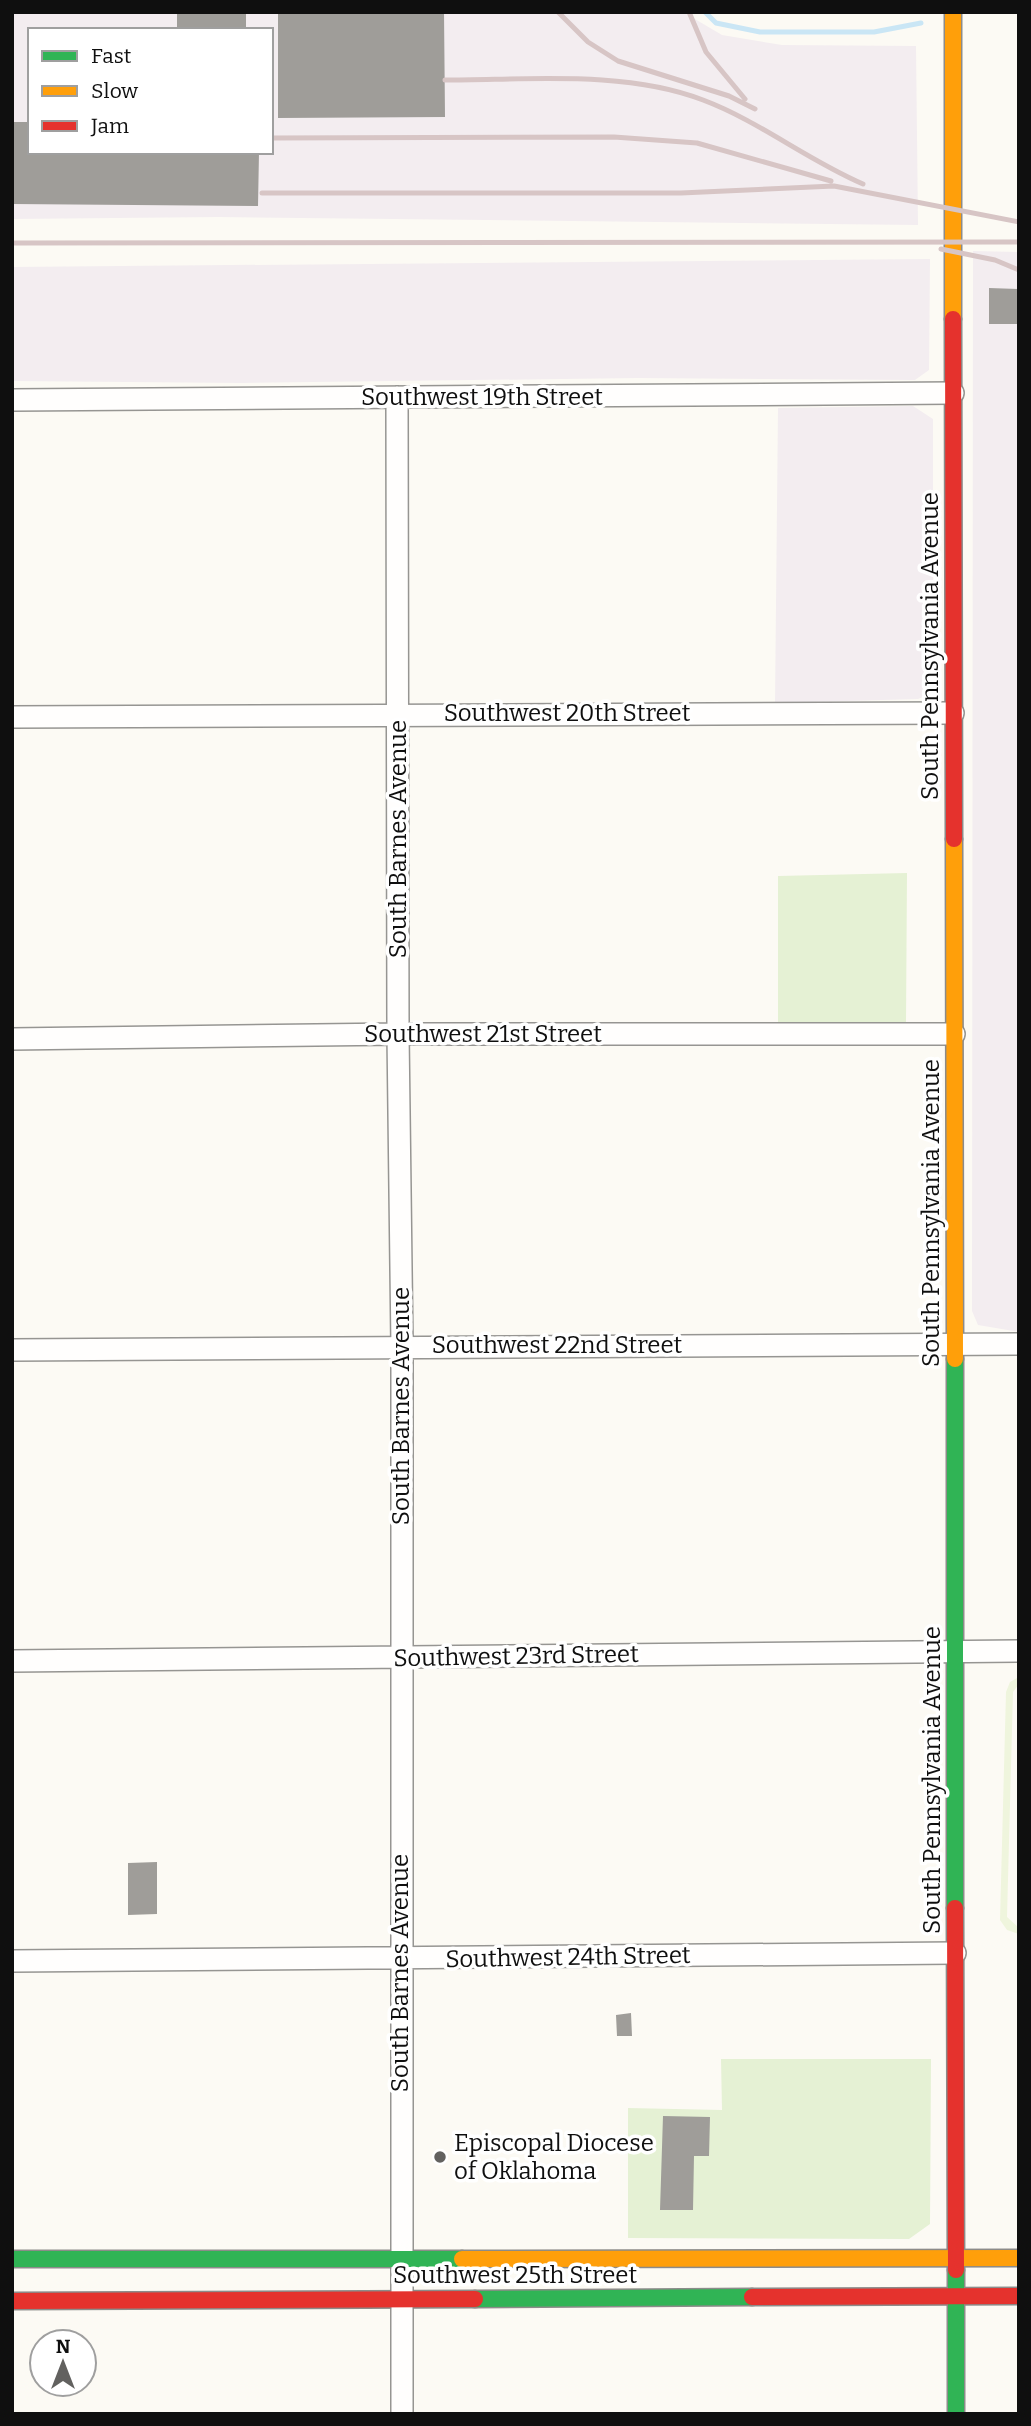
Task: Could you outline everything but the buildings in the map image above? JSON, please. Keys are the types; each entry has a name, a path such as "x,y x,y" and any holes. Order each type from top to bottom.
{"main road":[{"name":"South Pennsylvania Avenue","path":"953,12 956,2414"},
{"name":"Southwest 25th Street","path":"12,2259 1019,2258"},
{"name":"Southwest 25th Street","path":"12,2301 1019,2296"}],"street":[{"name":"Southwest 19th Street","path":"12,400 953,393"},
{"name":"South Barnes Avenue","path":"397,397 398,1034 402,1346 402,2414"},
{"name":"Southwest 20th Street","path":"12,717 399,713 953,713"},
{"name":"Southwest 21st Street","path":"12,1039 398,1034 954,1034"},
{"name":"Southwest 22nd Street","path":"12,1350 1019,1344"},
{"name":"Southwest 23rd Street","path":"12,1661 1019,1651"},
{"name":"Southwest 24th Street","path":"12,1961 955,1953"}],"shaded area":[{"path":"12,12 683,12 722,35 782,45 916,46 918,225 219,217 12,219"},
{"path":"973,251 1019,252 1019,1332 978,1325 972,1311"},
{"path":"930,259 929,370 915,380 638,378 242,383 12,381 12,267"},
{"path":"913,406 933,419 933,693 918,699 775,703 778,408"}],"green space":[{"path":"907,873 906,1023 778,1022 778,876"},
{"path":"1019,1677 1019,1684 1013,1692 1007,1917 1019,1928 1019,1934 1007,1930 1000,1920 1006,1692 1010,1682"},
{"path":"721,2059 931,2059 930,2224 909,2239 628,2238 628,2108 722,2110"}],"waterway":[{"path":"705,12 716,23 760,32 874,32 921,23"}],"railway":[{"path":"558,12 588,42 618,61 729,96 755,109"},
{"path":"689,12 706,52 745,99"},
{"path":"445,80 609,80 673,91 724,109 863,184"},
{"path":"273,138 614,137 697,143 831,181"},
{"path":"262,193 681,193 834,186 1019,222"},
{"path":"12,243 1019,242"},
{"path":"941,249 995,260 1019,270"}],"traffic: fast":[{"path":"955,1359 955,1908"},
{"path":"12,2259 462,2259"},
{"path":"956,2270 956,2414"},
{"path":"475,2299 752,2297"}],"traffic: slow":[{"path":"953,12 953,319"},
{"path":"954,839 955,1359"},
{"path":"462,2259 1019,2258"}],"traffic: jam":[{"path":"953,319 954,839"},
{"path":"955,1908 956,2270"},
{"path":"752,2297 1019,2296"},
{"path":"12,2301 475,2299"}],"place":[{"name":"Episcopal Diocese of Oklahoma","path":"440,2157"}]}
